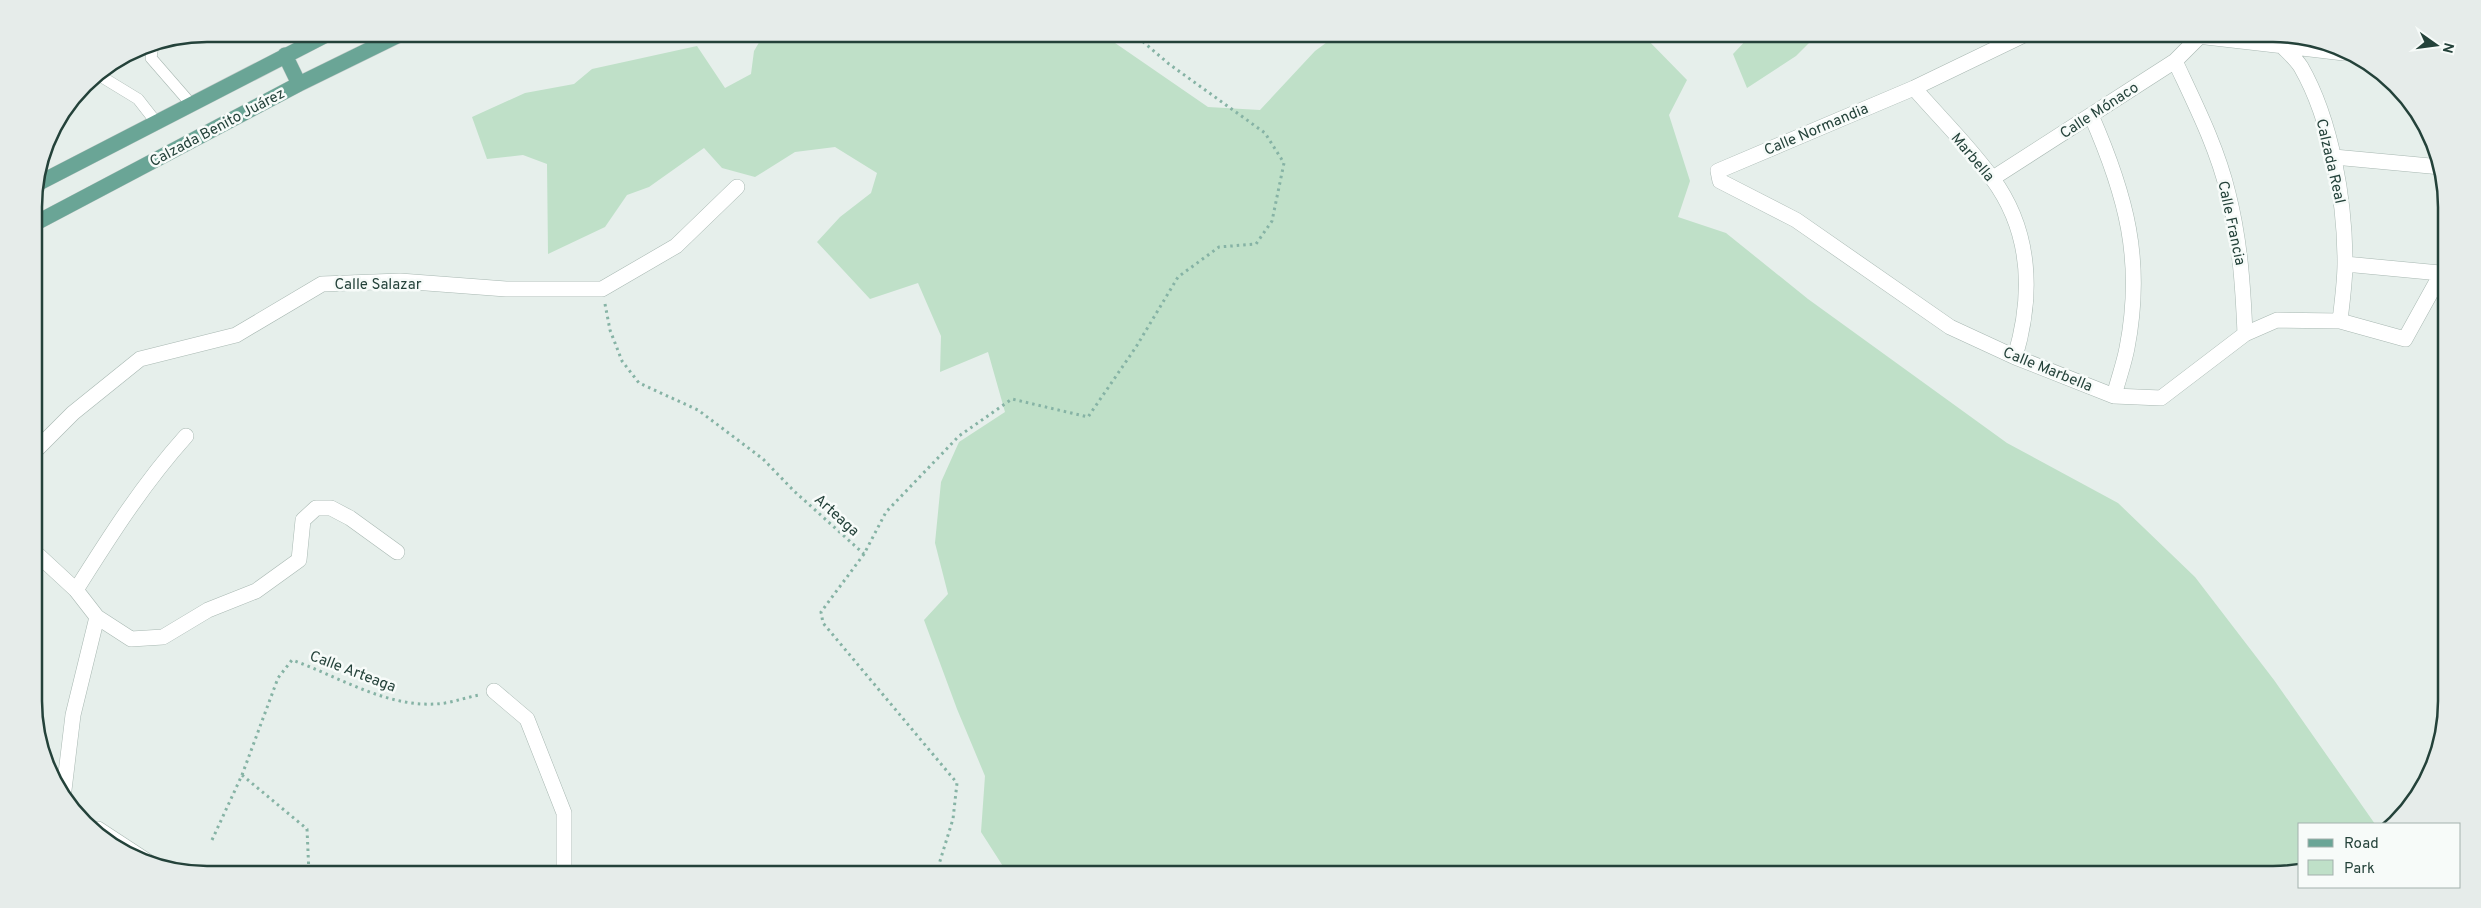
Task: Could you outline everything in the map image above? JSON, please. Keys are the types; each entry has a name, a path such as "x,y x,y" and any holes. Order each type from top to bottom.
{"main road":[{"path":"45,180 310,43"},
{"name":"Calzada Benito Juárez","path":"43,219 299,84 383,43"},
{"path":"285,55 299,84"}],"street":[{"path":"1914,88 2009,42"},
{"name":"Calle Mónaco","path":"1993,178 2174,61 2194,42"},
{"name":"Calzada Real","path":"2284,43 2300,66 2320,111 2334,157 2343,210 2345,264 2340,321"},
{"path":"2300,66 2305,46"},
{"name":"Calle Francia","path":"2174,61 2205,125 2228,192 2242,263 2245,334"},
{"name":"Calle Normandia","path":"1718,171 1914,88"},
{"name":"Marbella","path":"1914,88 1993,178 2010,210 2022,242 2026,263 2027,296 2024,327 2015,357"},
{"path":"2091,116 2110,158 2124,204 2132,252 2133,301 2128,340 2114,396"},
{"path":"2334,157 2434,167"},
{"name":"Calle Marbella","path":"1718,171 1720,181 1796,220 1950,327 2015,357 2114,396 2161,398 2245,334 2277,320 2340,321 2404,339 2438,278"},
{"path":"602,289 676,246 737,187"},
{"path":"2345,264 2438,269"},
{"name":"Calle Salazar","path":"43,443 73,413 140,358 236,335 322,284 400,281 506,289 602,289"},
{"path":"76,590 122,515 155,471 186,436"},
{"path":"42,559 76,590 97,616 131,639 163,637 208,610 256,592 299,560 302,520 316,508 331,508 350,518 397,552"},
{"path":"65,783 73,715 97,616"},
{"path":"494,691 527,719 564,812 564,866"}],"lane":[{"path":"152,52 151,58 191,104"},
{"path":"105,79 138,99 156,122"}],"path":[{"path":"864,554 886,512 959,436 1012,399 1088,417 1136,347 1178,277 1219,247 1256,244 1272,221 1284,163 1266,133 1168,64 1144,43"},
{"name":"Arteaga","path":"602,289 610,330 622,361 639,383 698,410 763,459 794,491 864,554 821,612 823,623 958,783 953,820 939,866"},
{"name":"Calle Arteaga","path":"242,776 278,678 292,660 356,686 403,702 444,703 494,691"},
{"path":"212,840 242,776 307,829 309,866"}],"green space":[{"path":"1327,42 1650,42 1687,80 1669,115 1690,181 1678,217 1726,233 1808,299 2007,443 2118,503 2195,577 2274,680 2374,823 2298,823 2298,863 2285,865 1003,866 981,832 985,776 957,709 924,620 948,594 935,543 941,482 959,442 1005,412 988,352 940,372 941,336 918,283 870,299 817,242 840,217 871,193 877,173 835,147 795,152 755,177 722,168 704,148 649,187 627,195 605,227 548,254 547,164 523,155 487,159 472,117 525,93 574,84 592,69 697,46 725,88 751,74 754,51 759,43 1114,43 1208,107 1260,110 1315,51"},
{"path":"1744,42 1810,42 1796,56 1747,88 1733,54"}]}
